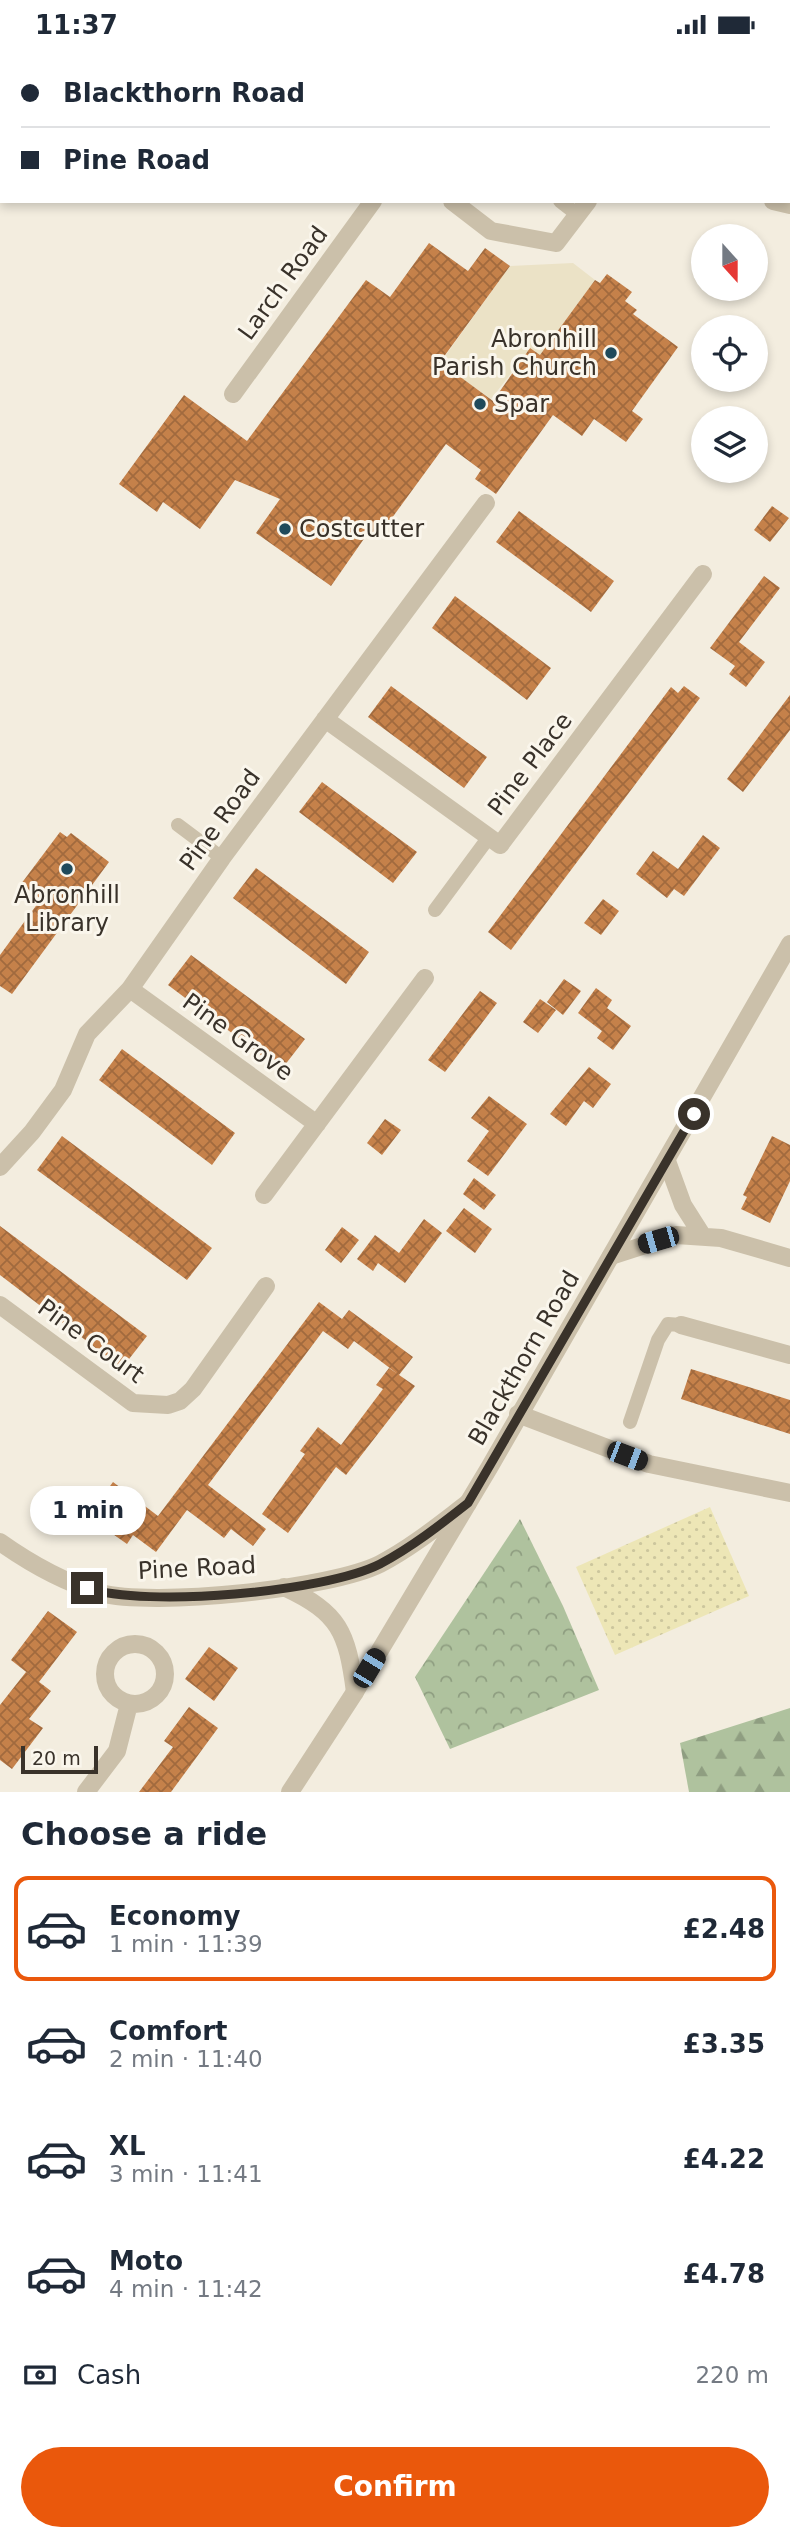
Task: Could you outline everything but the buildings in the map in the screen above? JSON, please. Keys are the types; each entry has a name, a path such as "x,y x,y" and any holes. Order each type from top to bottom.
{"street":[{"name":"Larch Road","path":"233,394 372,203"},
{"path":"455,203 491,231 556,243 583,208"},
{"name":"Pine Road","path":"3,1159 32,1132 63,1090 87,1034 130,989 222,858 486,503"},
{"name":"Pine Place","path":"326,719 500,845 703,575"},
{"name":"Blackthorn Road","path":"290,1792 355,1692 468,1503 790,944"},
{"path":"264,1195 425,978"},
{"name":"Pine Grove","path":"130,989 317,1124"},
{"path":"667,1161 683,1205 702,1235"},
{"path":"611,1256 676,1235 702,1235 790,1258"},
{"name":"Pine Court","path":"0,1305 106,1386 133,1403 151,1407 180,1401 193,1389 265,1286"},
{"path":"681,1325 788,1348"},
{"path":"518,1413 649,1464 790,1493"},
{"name":"Pine Road","path":"0,1542 31,1564 102,1593 172,1598 284,1587 354,1575 380,1564 419,1540 468,1503"},
{"name":"Pine Road","path":"284,1587 310,1599 333,1617 350,1657 355,1692"},
{"path":"86,1792 117,1751 130,1704"}],"lane":[{"path":"178,825 222,858"},
{"path":"435,910 489,837"},
{"path":"629,1422 658,1340 667,1324 681,1325"}],"green space":[{"path":"520,1519 563,1606 599,1690 450,1749 415,1677"},
{"path":"790,1708 790,1792 689,1792 680,1743"}],"sand":[{"path":"710,1507 749,1596 615,1655 576,1567"}],"shaded area":[{"path":"573,263 595,280 551,340 545,359 530,349 491,399 440,363 510,266"}],"place":[{"name":"Abronhill Parish Church","path":"611,353"},
{"name":"Spar","path":"480,404"},
{"name":"Costcutter","path":"285,529"},
{"name":"Abronhill Library","path":"67,869"}],"route":[{"path":"87,1588 102,1593 135,1597 172,1598 284,1587 354,1575 380,1564 419,1540 468,1503 694,1114"}]}
